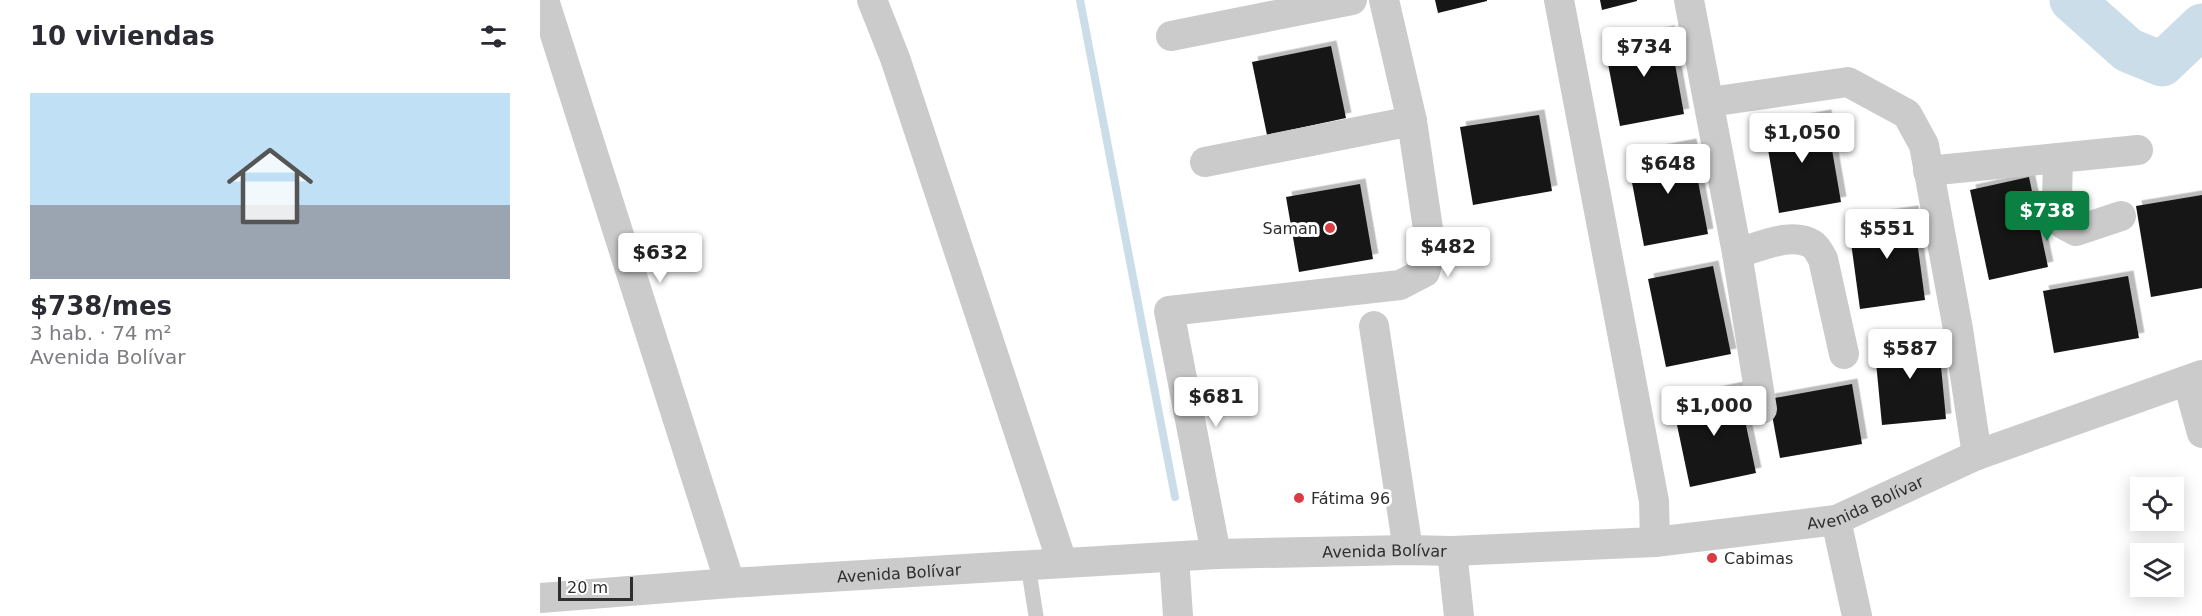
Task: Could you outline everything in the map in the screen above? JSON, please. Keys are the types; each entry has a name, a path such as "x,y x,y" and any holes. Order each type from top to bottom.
{"street":[{"path":"544,0 730,583"},
{"path":"872,0 895,58 1062,562"},
{"path":"1171,36 1353,0"},
{"path":"1216,554 1169,311 1400,285 1425,272 1431,249 1412,121 1384,0"},
{"path":"1559,0 1654,501 1655,542"},
{"path":"1689,0 1737,253 1762,409"},
{"path":"1710,102 1848,82 1907,114 1924,145 1958,329 1977,455"},
{"path":"1204,162 1412,121"},
{"path":"1928,171 2138,150"},
{"path":"2058,158 2057,201 2063,224 2076,231 2121,216"},
{"path":"1737,253 1784,240 1811,243 1823,259 1844,354"},
{"path":"1374,326 1408,550"},
{"path":"2195,379 2202,433"},
{"name":"Avenida Bolívar","path":"540,598 730,583 1216,554 1452,551 1655,542 1836,520 1977,455 2195,379"},
{"path":"1836,520 1857,616"},
{"path":"1452,551 1459,616"},
{"path":"1174,557 1178,616"}],"lane":[{"path":"1028,565 1036,616"}],"building":[{"path":"1435,0 1487,0 1487,1 1438,13"},
{"path":"1600,0 1637,0 1637,1 1602,10"},
{"path":"1669,31 1684,114 1620,126 1604,43"},
{"path":"1331,46 1346,118 1267,135 1252,62"},
{"path":"1539,115 1552,191 1473,205 1460,127"},
{"path":"1826,115 1841,202 1779,213 1764,126"},
{"path":"1691,144 1708,234 1644,246 1627,156"},
{"path":"2029,177 2048,267 1989,280 1970,190"},
{"name":"Saman","path":"1360,184 1373,259 1299,272 1286,197"},
{"path":"2202,195 2202,288 2151,297 2136,206"},
{"path":"1913,211 1925,300 1860,309 1848,220"},
{"path":"1713,266 1731,354 1666,367 1648,279"},
{"path":"2128,276 2139,338 2054,353 2043,291"},
{"path":"1938,335 1946,419 1882,425 1874,341"},
{"path":"1852,384 1862,444 1780,458 1769,399"},
{"path":"1738,387 1756,473 1690,487 1672,401"}],"waterway":[{"path":"1080,0 1175,497"},
{"path":"2072,0 2128,50 2162,64 2202,26"}],"place":[{"name":"Saman","path":"1330,228"},
{"name":"Fátima 96","path":"1299,498"},
{"name":"Cabimas","path":"1712,558"}]}
